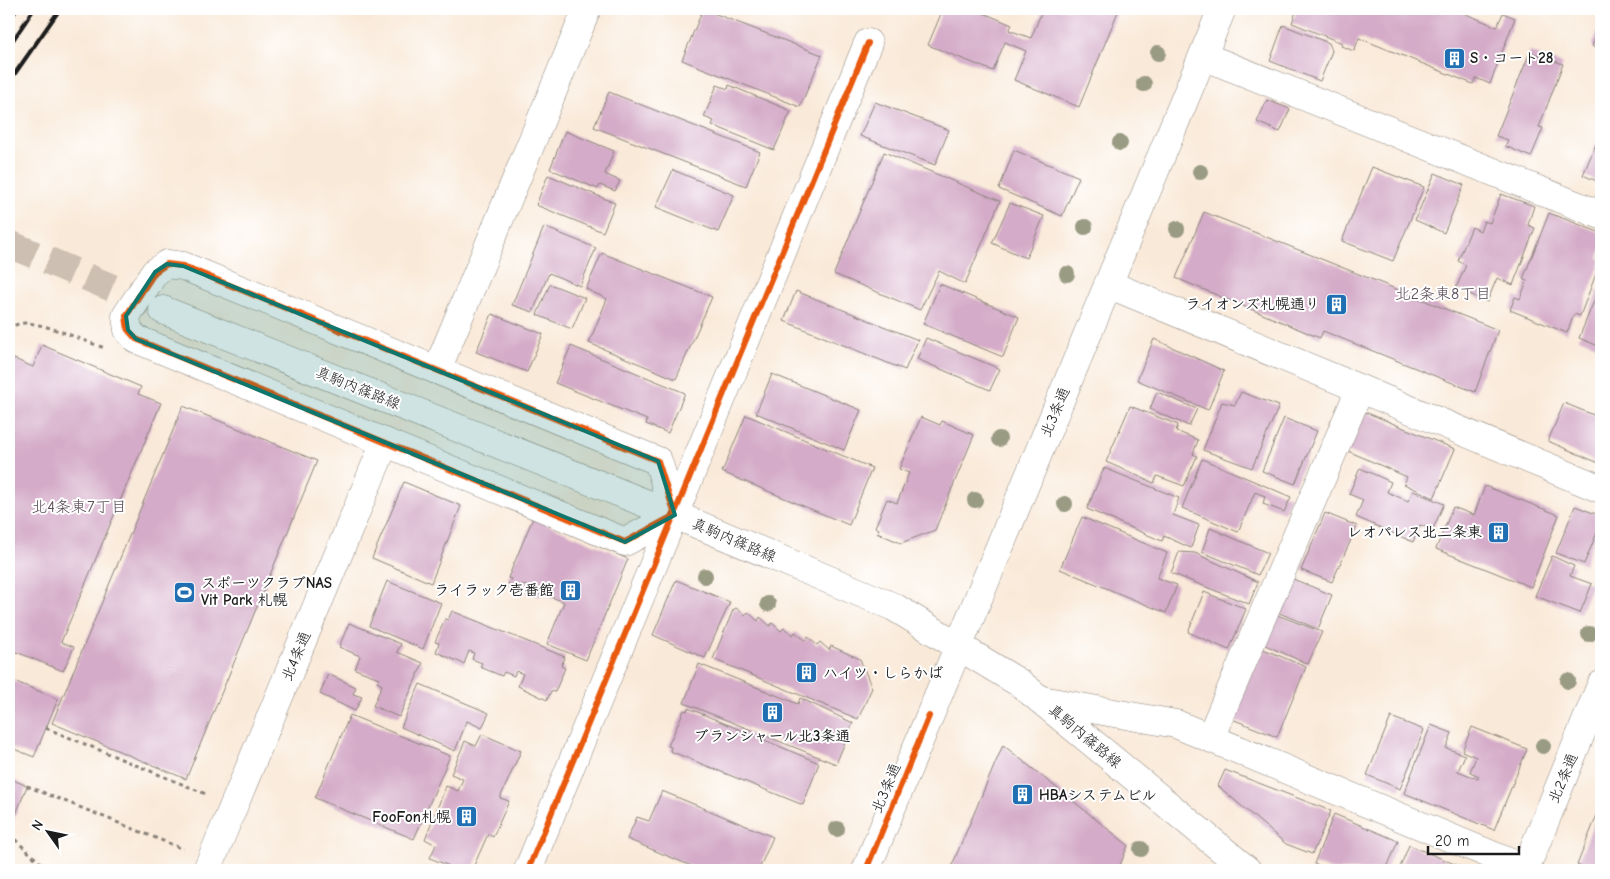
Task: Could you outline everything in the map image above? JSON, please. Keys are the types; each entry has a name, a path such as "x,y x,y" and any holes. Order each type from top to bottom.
{"street":[{"path":"437,370 587,9"},
{"name":"北3条通","path":"866,870 1222,9"},
{"path":"528,870 868,43"},
{"path":"1203,56 1601,215"},
{"path":"167,264 183,266 658,461 675,515 625,542 136,338 128,330 126,316 155,272 167,264"},
{"path":"1108,284 1601,489"},
{"name":"真駒内篠路線","path":"163,310 675,515 894,607 1021,684 1247,870"},
{"path":"1210,738 1360,389"},
{"name":"北4条通","path":"207,870 385,442"},
{"name":"北2条通","path":"1526,870 1601,686"},
{"path":"1041,700 1176,724 1526,870"}],"path":[{"path":"9,331 16,324 28,322 49,327 113,351"},
{"path":"46,728 206,794"},
{"path":"28,786 183,849"},
{"path":"9,834 48,870"}],"highlighted area":[{"path":"167,264 183,266 658,461 675,515 625,542 136,339 128,330 126,316 155,272"}],"building":[{"path":"703,9 822,55 800,107 682,60"},
{"path":"943,9 974,9 1012,25 1009,30 1031,38 1043,9 1119,9 1079,107 1014,80 1026,51 1005,42 993,71 928,45"},
{"name":"S・コート28","path":"1297,9 1454,9 1497,27 1503,13 1515,18 1490,84 1476,78 1473,84 1359,38 1354,51 1341,46 1342,43 1292,23"},
{"path":"1601,23 1601,53 1592,46"},
{"path":"1283,25 1329,43 1332,51 1320,81 1270,61"},
{"path":"1530,52 1563,64 1539,127 1543,128 1531,157 1505,146 1508,140 1496,136"},
{"path":"717,85 728,89 729,85 791,111 774,150 712,125 714,121 704,117"},
{"path":"609,92 760,152 746,186 594,127"},
{"path":"1267,100 1290,109 1280,132 1257,122"},
{"path":"875,102 949,130 935,165 860,136"},
{"path":"565,131 614,151 605,174 620,181 615,191 600,185 598,189 550,169"},
{"path":"1601,132 1601,183 1583,175"},
{"path":"1014,150 1079,177 1062,216 999,189"},
{"path":"884,152 1000,201 965,284 939,271 920,310 834,274"},
{"path":"1372,167 1424,187 1393,261 1342,241"},
{"path":"673,170 734,195 718,232 656,207"},
{"path":"1435,173 1464,185 1444,233 1415,220"},
{"path":"548,175 615,203 603,232 536,205"},
{"path":"1501,194 1534,206 1528,225 1535,228 1513,285 1497,278 1487,302 1456,288 1466,265 1458,261 1472,227 1480,231 1484,221 1490,223"},
{"path":"1010,203 1044,216 1026,258 992,243"},
{"name":"ライオンズ札幌通り","path":"1204,212 1498,330 1475,392 1323,331 1320,338 1176,278"},
{"path":"1549,213 1601,233 1601,249 1598,257 1601,261 1580,316 1574,314 1567,333 1510,310 1515,297 1520,299 1527,281 1523,279"},
{"path":"544,227 596,248 580,286 549,273 533,312 512,305"},
{"path":"602,253 712,297 676,379 589,343 607,299 586,289"},
{"path":"550,284 585,298 572,329 537,315"},
{"path":"940,284 1019,317 1003,357 923,324"},
{"path":"796,291 918,340 905,370 784,321"},
{"path":"1598,291 1601,292 1601,347 1579,338"},
{"path":"492,314 543,334 527,372 476,352"},
{"path":"926,338 1000,369 990,390 917,359"},
{"path":"1154,339 1224,371 1208,410 1137,380"},
{"path":"42,345 141,387 138,394 161,403 61,642 74,647 63,671 9,649 9,367 12,358 33,367"},
{"path":"571,346 685,393 668,433 646,424 647,420 555,383"},
{"path":"772,374 861,410 844,450 756,413"},
{"path":"1157,392 1197,409 1189,426 1150,409"},
{"path":"1241,392 1279,406 1252,468 1203,450 1222,402 1235,405"},
{"path":"1564,403 1601,418 1601,464 1548,441"},
{"path":"183,406 317,461 186,779 52,723"},
{"path":"1130,406 1178,425 1176,431 1198,440 1193,454 1197,456 1184,486 1157,476 1154,483 1106,462"},
{"path":"1365,412 1455,449 1434,498 1404,484 1407,477 1348,451"},
{"path":"746,415 872,468 849,525 722,472"},
{"path":"921,417 940,425 942,421 974,435 935,530 901,543 877,533 879,529 875,527 887,499 897,503 909,473 899,469"},
{"path":"1284,418 1317,431 1295,484 1262,471"},
{"path":"1202,459 1291,497 1284,512 1263,504 1265,496 1255,492 1238,532 1182,508"},
{"path":"1104,468 1179,498 1173,515 1199,525 1191,548 1164,536 1162,541 1087,509"},
{"path":"1360,468 1391,482 1387,492 1408,501 1413,491 1444,504 1433,529 1420,525 1413,542 1356,517 1363,500 1349,494"},
{"path":"404,482 461,506 431,583 372,558"},
{"name":"レオパレス北二条東","path":"1485,486 1559,515 1531,587 1436,549 1453,507 1474,515"},
{"path":"1575,506 1601,516 1601,523 1584,564 1556,553"},
{"path":"1325,513 1357,526 1332,582 1301,570"},
{"path":"1082,517 1167,553 1157,578 1177,585 1166,613 1060,569"},
{"name":"ライラック壱番館","path":"533,518 628,559 586,660 547,644 564,602 541,593 539,597 525,591 528,587 522,584 520,589 508,584 511,579 508,578"},
{"path":"1210,528 1268,553 1258,575 1202,552"},
{"path":"1179,552 1195,553 1258,582 1249,604 1171,573"},
{"path":"1552,556 1574,566 1570,576 1592,584 1580,613 1535,596"},
{"path":"1293,579 1332,595 1318,629 1279,613"},
{"path":"676,580 730,602 705,658 653,635"},
{"path":"387,581 441,603 423,649 369,626"},
{"path":"1204,592 1246,609 1229,650 1188,632"},
{"name":"ハイツ・しらかば","path":"736,608 745,615 748,612 758,621 760,617 770,626 772,623 781,631 784,628 793,635 795,632 806,641 808,637 817,645 820,642 829,650 831,646 860,659 872,688 858,719 713,659 733,610"},
{"path":"452,611 565,657 561,666 565,668 555,692 551,691 547,700 518,686 523,674 516,671 514,676 504,672 502,676 480,667 482,663 472,659 474,653 469,651 464,664 436,652 439,643 435,642 445,619 448,620"},
{"path":"1277,615 1322,632 1308,664 1265,645"},
{"path":"349,623 401,644 397,652 423,663 399,717 373,706 382,685 377,682 379,678 355,669 360,656 339,647"},
{"path":"1261,648 1306,667 1277,737 1232,719"},
{"name":"ブランシャール北3条通","path":"699,664 798,704 800,698 853,723 836,764 684,703"},
{"path":"328,674 356,687 353,694 362,697 355,711 320,694"},
{"path":"9,679 58,699 34,757 9,747"},
{"path":"420,684 489,713 482,728 467,721 455,751 401,727"},
{"path":"688,708 819,763 803,805 670,751 671,747 668,746 684,710 687,711"},
{"path":"350,715 450,756 414,839 315,798"},
{"path":"1391,717 1424,730 1400,789 1367,775"},
{"path":"1431,725 1452,733 1446,748 1465,755 1458,771 1478,779 1479,776 1470,772 1476,757 1462,751 1472,727 1527,749 1494,830 1404,793"},
{"name":"FooFon札幌","path":"482,734 521,751 500,798 509,801 493,837 488,834 472,870 459,870 430,858 436,845 425,839 446,786 458,791 463,779 451,774 465,741 476,746"},
{"name":"HBAシステムビル","path":"1003,745 1128,845 1118,870 950,870"},
{"path":"1225,770 1331,811 1312,854 1286,844 1218,786"},
{"path":"9,778 27,786 9,832"},
{"path":"662,791 773,837 760,867 769,870 701,870 627,839 637,817 649,821"},
{"path":"1601,805 1601,870 1591,870 1577,865"},
{"path":"1334,814 1398,841 1386,870 1330,870 1314,864"},
{"path":"1409,845 1469,870 1399,870"}],"tunnel":[{"path":"9,244 159,308"}],"railway":[{"path":"9,21 17,9"},
{"path":"9,46 34,9"},
{"path":"9,82 60,9"}],"cycle path":[{"path":"528,870 868,43"},
{"path":"167,264 183,266 658,461 675,515 625,542 136,339 128,330 126,316 155,272 167,264"},
{"path":"866,870 929,716"}],"place":[{"name":"S・コート28","path":"1454,58"},
{"name":"ライオンズ札幌通り","path":"1336,304"},
{"name":"レオパレス北二条東","path":"1498,532"},
{"name":"ライラック壱番館","path":"570,590"},
{"name":"スポーツクラブNAS Vit Park 札幌","path":"185,592"},
{"name":"ハイツ・しらかば","path":"807,673"},
{"name":"ブランシャール北3条通","path":"772,713"},
{"name":"HBAシステムビル","path":"1023,795"},
{"name":"FooFon札幌","path":"467,817"}],"district":[{"name":"北2条東8丁目","path":"1443,293"},
{"name":"北4条東7丁目","path":"79,506"}]}
